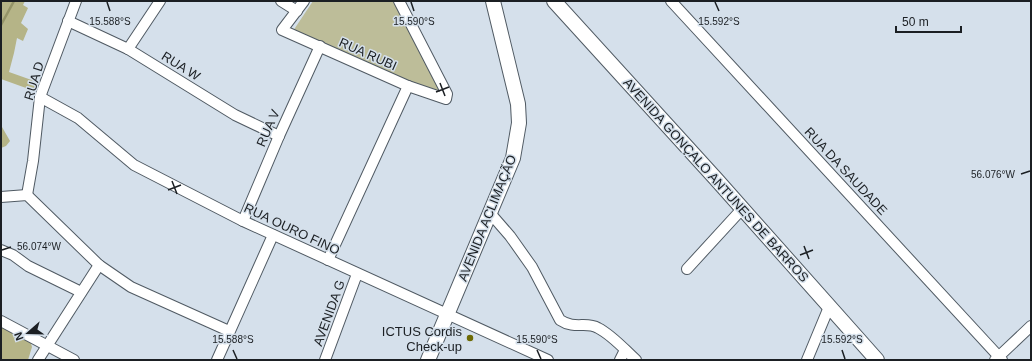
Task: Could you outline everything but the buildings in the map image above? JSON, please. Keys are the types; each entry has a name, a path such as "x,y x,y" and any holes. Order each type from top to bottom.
{"main road":[{"name":"AVENIDA ACLIMAÇÃO","path":"428,360 513,158 519,124 518,104 493,1"},
{"name":"AVENIDA GONÇALO ANTUNES DE BARROS","path":"554,1 877,360"}],"street":[{"name":"RUA D","path":"27,195 33,161 40,97 76,1"},
{"path":"128,49 160,1"},
{"path":"282,1 297,11 304,1"},
{"name":"RUA RUBI","path":"297,11 282,30 408,86 444,99 447,98 447,94 399,1"},
{"name":"RUA DA SAUDADE","path":"671,1 998,359"},
{"name":"RUA W","path":"68,21 128,49 235,115 278,136"},
{"name":"RUA V","path":"243,221 278,136 320,46"},
{"path":"328,260 408,86"},
{"name":"RUA OURO FINO","path":"40,97 78,118 134,164 243,221 446,315 548,360"},
{"path":"1,197 27,195 99,265 131,287 229,331"},
{"path":"687,270 742,209"},
{"path":"490,213 510,236 532,267 560,320 575,326 589,325 598,327 636,360"},
{"path":"217,360 273,235"},
{"path":"1,250 13,255 28,266 82,292"},
{"path":"38,360 99,265"},
{"name":"AVENIDA G","path":"325,360 357,274"},
{"path":"807,360 830,307"},
{"path":"1,321 74,360"},
{"path":"998,359 1031,326"},
{"path":"620,360 625,350"}],"green space":[{"path":"313,1 396,1 445,96 293,31"}],"shaded area":[{"path":"1,1 25,1 23,5 28,8 21,23 28,29 23,41 17,38 9,72 40,83 39,88 26,88 1,79"},
{"path":"1,114 2,127 10,141 6,146 1,148"},
{"path":"1,324 30,340 32,347 28,360 1,359"}],"waterway":[{"path":"1,25 14,1"}],"place":[{"name":"ICTUS Cordis Check-up","path":"470,338"}]}
